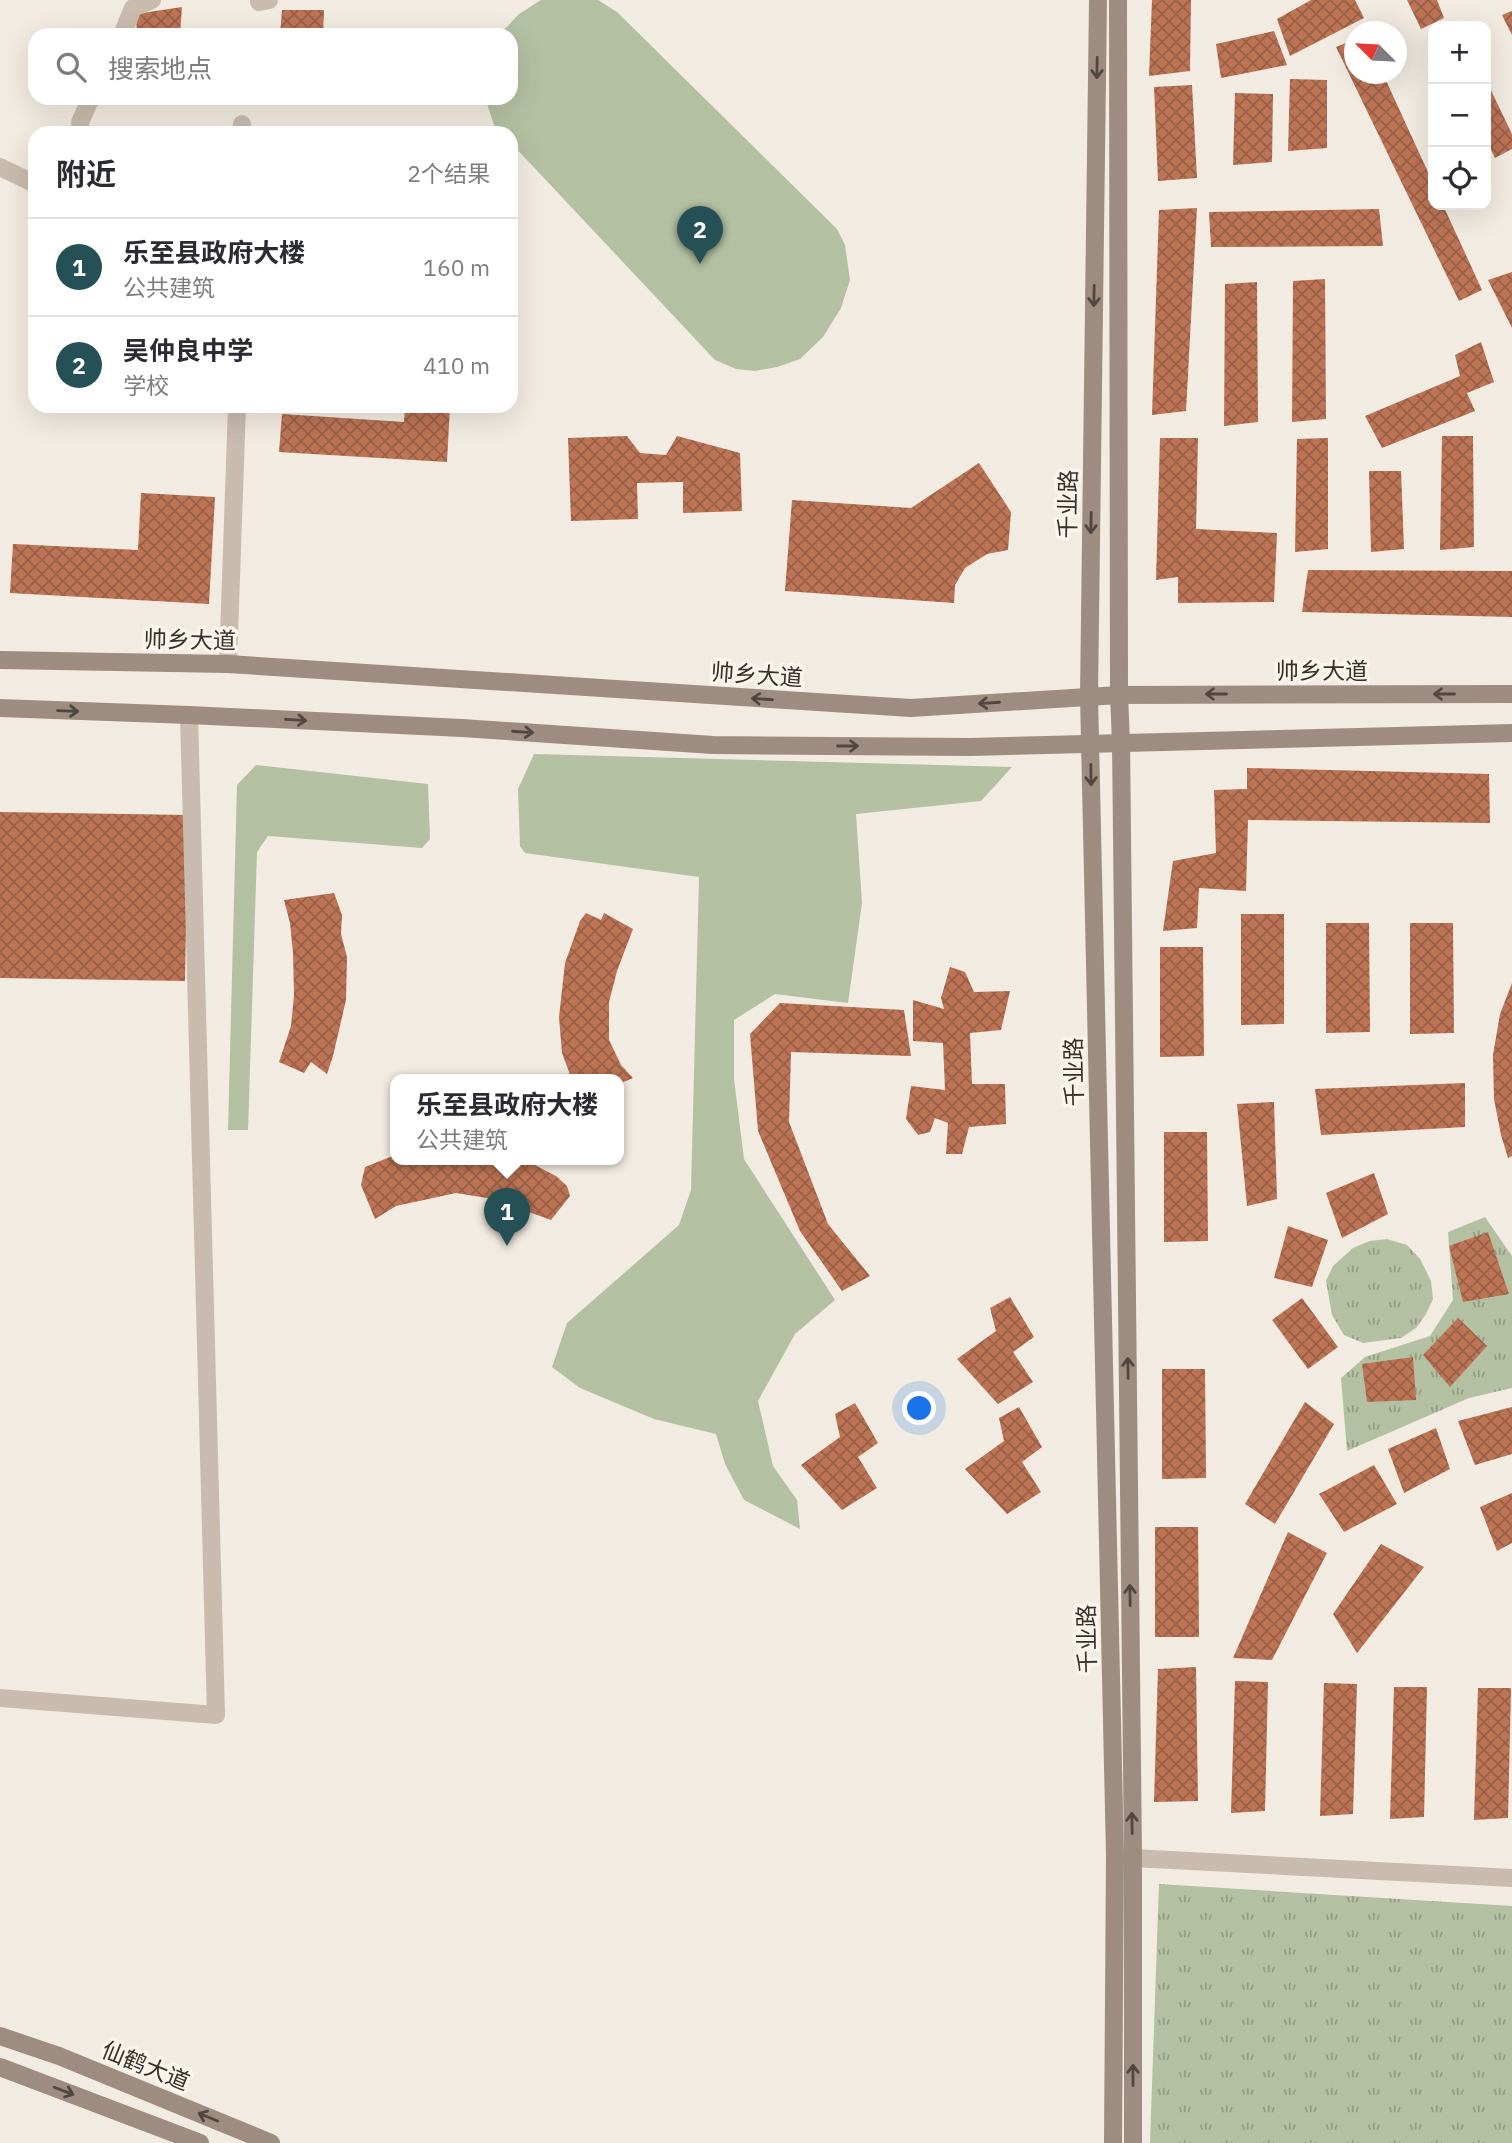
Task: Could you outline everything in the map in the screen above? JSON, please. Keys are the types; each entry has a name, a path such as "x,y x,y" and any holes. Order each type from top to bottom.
{"main road":[{"name":"千业路","path":"1098,0 1088,696 1115,1856 1113,2143"},
{"name":"千业路","path":"1118,0 1119,695 1133,1858 1133,2143"},
{"name":"帅乡大道","path":"0,660 228,664 911,709 1119,695 1512,694"},
{"path":"0,708 462,728 713,745 971,747 1512,733"},
{"name":"仙鹤大道","path":"0,2036 59,2056 271,2143"},
{"path":"0,2067 200,2143"}],"street":[{"path":"125,28 133,8 152,0"},
{"path":"80,126 88,105"},
{"path":"0,167 28,181"},
{"path":"228,664 237,413"},
{"path":"0,1698 216,1715 189,715"},
{"path":"1133,1858 1512,1878"}],"green space":[{"path":"541,0 598,0 617,12 837,229 845,245 850,280 841,308 823,337 800,359 755,371 736,369 715,360 518,150 518,126 494,125 487,105 518,105 518,28 506,28 519,14"},
{"path":"534,754 1012,767 981,801 856,814 862,903 848,1003 775,994 734,1020 734,1079 744,1159 835,1300 795,1334 758,1401 773,1466 797,1500 800,1529 744,1500 725,1464 716,1434 654,1419 580,1388 552,1367 567,1323 679,1225 691,1190 699,877 525,853 520,846 518,789"},
{"path":"256,765 428,784 430,839 422,848 268,836 257,852 248,1130 228,1130 237,785"},
{"path":"1485,1217 1512,1256 1512,1388 1469,1398 1347,1451 1341,1378 1365,1357 1430,1336 1453,1300 1448,1232"},
{"path":"1387,1239 1407,1245 1420,1259 1431,1281 1433,1299 1416,1328 1401,1338 1363,1343 1344,1335 1332,1315 1326,1281 1333,1266 1353,1248 1370,1241"},
{"path":"1159,1884 1512,1906 1512,2143 1150,2143"}],"building":[{"path":"1152,0 1191,0 1190,71 1149,76"},
{"path":"1311,0 1355,0 1364,18 1358,21 1344,21 1344,28 1290,56 1277,19"},
{"path":"1407,0 1437,0 1444,18 1428,21 1428,26 1421,29"},
{"path":"182,7 180,28 137,28 136,14"},
{"path":"282,10 324,10 323,28 281,28"},
{"path":"1512,11 1512,35 1502,15"},
{"path":"1274,31 1287,65 1221,78 1216,44"},
{"path":"1344,44 1344,64 1336,47"},
{"path":"1290,79 1327,80 1327,148 1288,151"},
{"path":"1354,84 1388,84 1428,172 1428,210 1445,210 1482,290 1459,301"},
{"path":"1192,85 1197,178 1158,181 1154,87"},
{"path":"1491,90 1512,134 1512,149 1495,158 1491,150"},
{"path":"1235,93 1273,94 1272,162 1233,165"},
{"path":"1197,208 1186,411 1152,415 1159,210"},
{"path":"1379,209 1383,246 1211,247 1209,212"},
{"path":"1512,272 1512,328 1488,280"},
{"path":"1325,279 1326,419 1292,422 1293,281"},
{"path":"1257,282 1258,422 1224,426 1225,284"},
{"path":"1481,342 1494,382 1467,393 1475,411 1382,448 1365,416 1460,376 1455,355"},
{"path":"405,413 450,413 447,462 279,452 282,414 404,422"},
{"path":"627,436 640,453 666,455 677,436 740,453 742,511 683,513 683,482 637,483 638,519 571,521 568,438"},
{"path":"1442,436 1473,436 1474,547 1440,550"},
{"path":"1160,438 1198,438 1196,529 1277,533 1274,602 1178,603 1178,577 1156,580"},
{"path":"1328,438 1328,549 1295,552 1297,439"},
{"path":"979,463 1011,512 1008,550 987,554 965,568 955,585 954,603 785,591 792,500 911,508"},
{"path":"1369,471 1401,471 1404,549 1371,552"},
{"path":"141,493 215,497 209,604 10,593 13,544 138,550"},
{"path":"1308,570 1512,571 1512,617 1302,612"},
{"path":"1247,768 1489,774 1490,823 1248,820 1246,891 1199,888 1197,928 1163,931 1173,861 1216,853 1214,790 1247,789"},
{"path":"0,812 188,815 185,981 0,978"},
{"path":"334,893 342,915 341,934 347,957 346,1000 327,1074 311,1062 304,1073 279,1062 291,1026 294,995 290,923 284,900"},
{"path":"586,913 601,920 604,913 633,929 609,1002 609,1040 621,1065 633,1078 624,1082 624,1074 570,1074 562,1053 559,1017 565,963 580,921"},
{"path":"1241,914 1284,914 1284,1024 1241,1025"},
{"path":"1326,923 1369,923 1370,1032 1326,1033"},
{"path":"1410,923 1453,923 1454,1033 1410,1034"},
{"path":"1160,947 1203,947 1204,1056 1160,1057"},
{"path":"950,967 965,972 974,992 1010,991 1001,1030 970,1033 972,1084 1005,1084 1006,1124 969,1127 962,1154 946,1154 948,1123 935,1118 930,1132 918,1135 906,1119 911,1086 945,1090 943,1043 913,1041 913,1000 944,1009 941,998"},
{"path":"1512,983 1512,1156 1508,1158 1494,1099 1493,1055 1500,1014"},
{"path":"780,1003 904,1010 911,1056 791,1052 789,1122 828,1224 870,1276 842,1291 800,1231 758,1131 750,1034"},
{"path":"1465,1083 1465,1127 1321,1135 1315,1089"},
{"path":"1274,1102 1277,1199 1247,1206 1237,1104"},
{"path":"1164,1132 1207,1132 1208,1241 1164,1242"},
{"path":"390,1157 390,1165 535,1165 556,1176 567,1186 570,1196 551,1220 493,1199 456,1193 396,1206 375,1219 361,1185 365,1167"},
{"path":"1374,1173 1388,1214 1342,1238 1326,1193"},
{"path":"1288,1226 1328,1240 1312,1287 1274,1278"},
{"path":"1488,1232 1509,1294 1463,1302 1449,1246"},
{"path":"1010,1297 1034,1337 1013,1352 1033,1382 998,1404 957,1359 996,1331 990,1308"},
{"path":"1302,1298 1338,1347 1308,1369 1272,1320"},
{"path":"1458,1318 1487,1346 1450,1387 1423,1355"},
{"path":"1413,1357 1416,1400 1367,1402 1362,1364"},
{"path":"1162,1369 1205,1369 1206,1478 1162,1479"},
{"path":"1305,1402 1334,1424 1275,1524 1245,1504"},
{"path":"855,1403 878,1443 858,1457 877,1488 842,1510 801,1465 840,1437 835,1414"},
{"path":"1019,1407 1042,1447 1022,1462 1041,1492 1007,1514 965,1469 1004,1441 999,1418"},
{"path":"1512,1407 1512,1454 1475,1465 1458,1421"},
{"path":"1436,1428 1450,1469 1404,1493 1388,1449"},
{"path":"1374,1465 1397,1504 1344,1532 1319,1494"},
{"path":"1512,1493 1512,1543 1497,1551 1480,1507"},
{"path":"1155,1527 1198,1527 1199,1637 1155,1637"},
{"path":"1288,1532 1327,1553 1272,1660 1233,1658"},
{"path":"1381,1544 1424,1567 1357,1653 1333,1614"},
{"path":"1196,1667 1198,1801 1154,1802 1158,1669"},
{"path":"1235,1681 1268,1682 1265,1811 1231,1813"},
{"path":"1324,1683 1357,1684 1353,1814 1320,1816"},
{"path":"1394,1687 1427,1687 1424,1817 1390,1819"},
{"path":"1478,1688 1511,1688 1508,1818 1474,1820"}],"place":[{"name":"吴仲良中学","path":"700,264"},
{"name":"乐至县政府大楼","path":"507,1246"}]}
